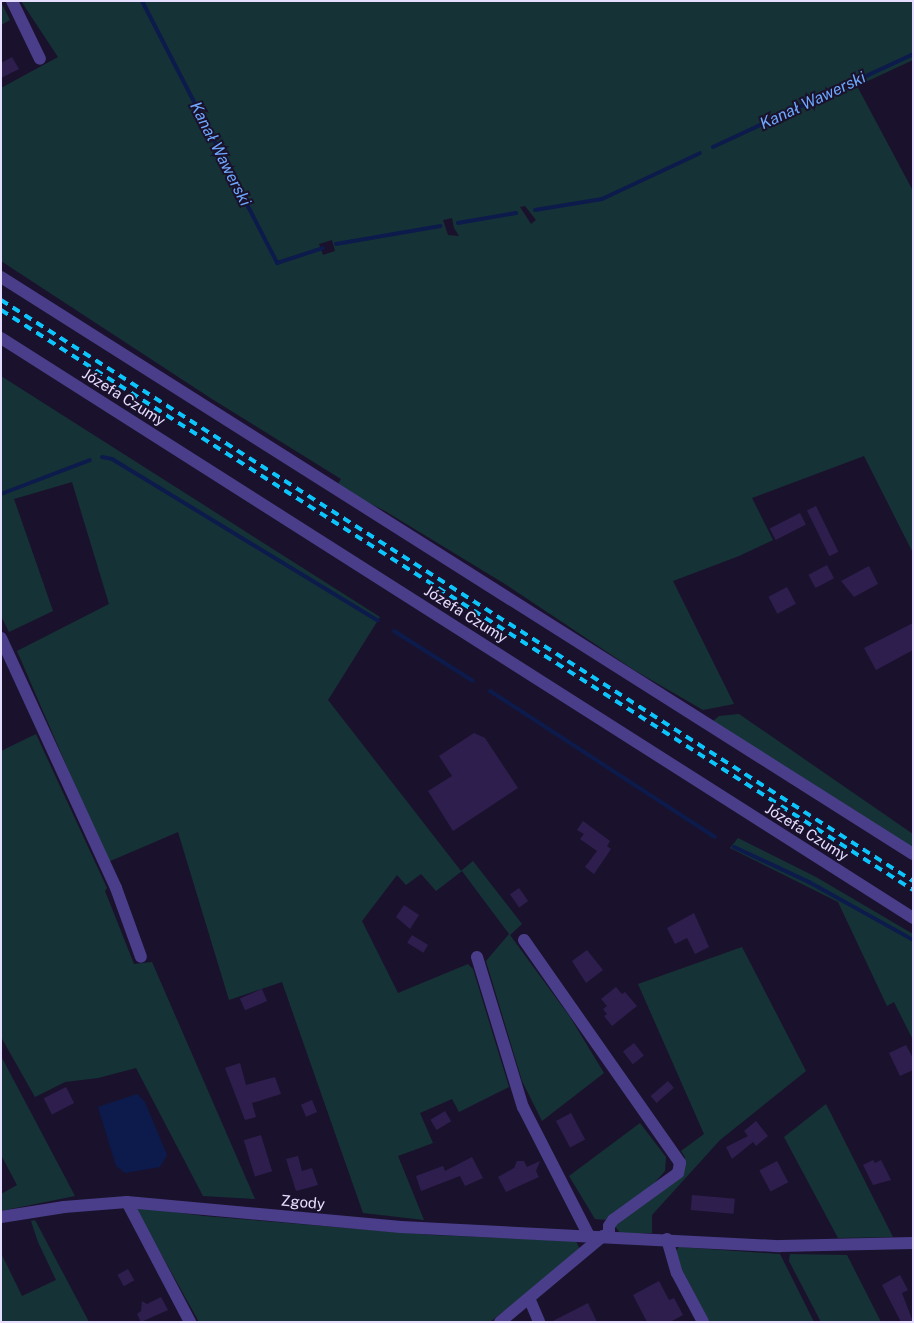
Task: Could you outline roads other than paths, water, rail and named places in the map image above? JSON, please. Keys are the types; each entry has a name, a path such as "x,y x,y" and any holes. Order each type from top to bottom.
{"street":[{"path":"12,1 40,59"},
{"path":"1,277 913,854"},
{"name":"Józefa Czumy","path":"1,338 913,918"},
{"path":"1,638 116,888 141,957"},
{"path":"500,1322 606,1236 613,1220 678,1173 680,1163 524,940"},
{"path":"477,957 523,1106 589,1236"},
{"path":"127,1202 190,1322"},
{"name":"Zgody","path":"1,1217 84,1205 127,1202 401,1226 780,1246 913,1243"},
{"path":"668,1239 677,1273 703,1322"},
{"path":"530,1298 539,1322"}],"water":[{"path":"137,1094 145,1102 167,1155 160,1167 125,1173 116,1166 98,1107"}],"waterway":[{"name":"Kanał Wawerski","path":"142,1 277,263 323,248"},
{"name":"Kanał Wawerski","path":"713,147 913,54"},
{"name":"Kanał Wawerski","path":"535,210 602,199 700,153"},
{"name":"Kanał Wawerski","path":"458,223 516,213"},
{"name":"Kanał Wawerski","path":"336,244 440,226"},
{"path":"102,457 112,459 378,621"},
{"path":"1,494 90,460"},
{"path":"394,631 473,681"},
{"path":"490,691 715,837"},
{"path":"734,847 809,882 913,940"}],"railway":[{"path":"1,300 913,881"},
{"path":"1,310 913,890"}]}
